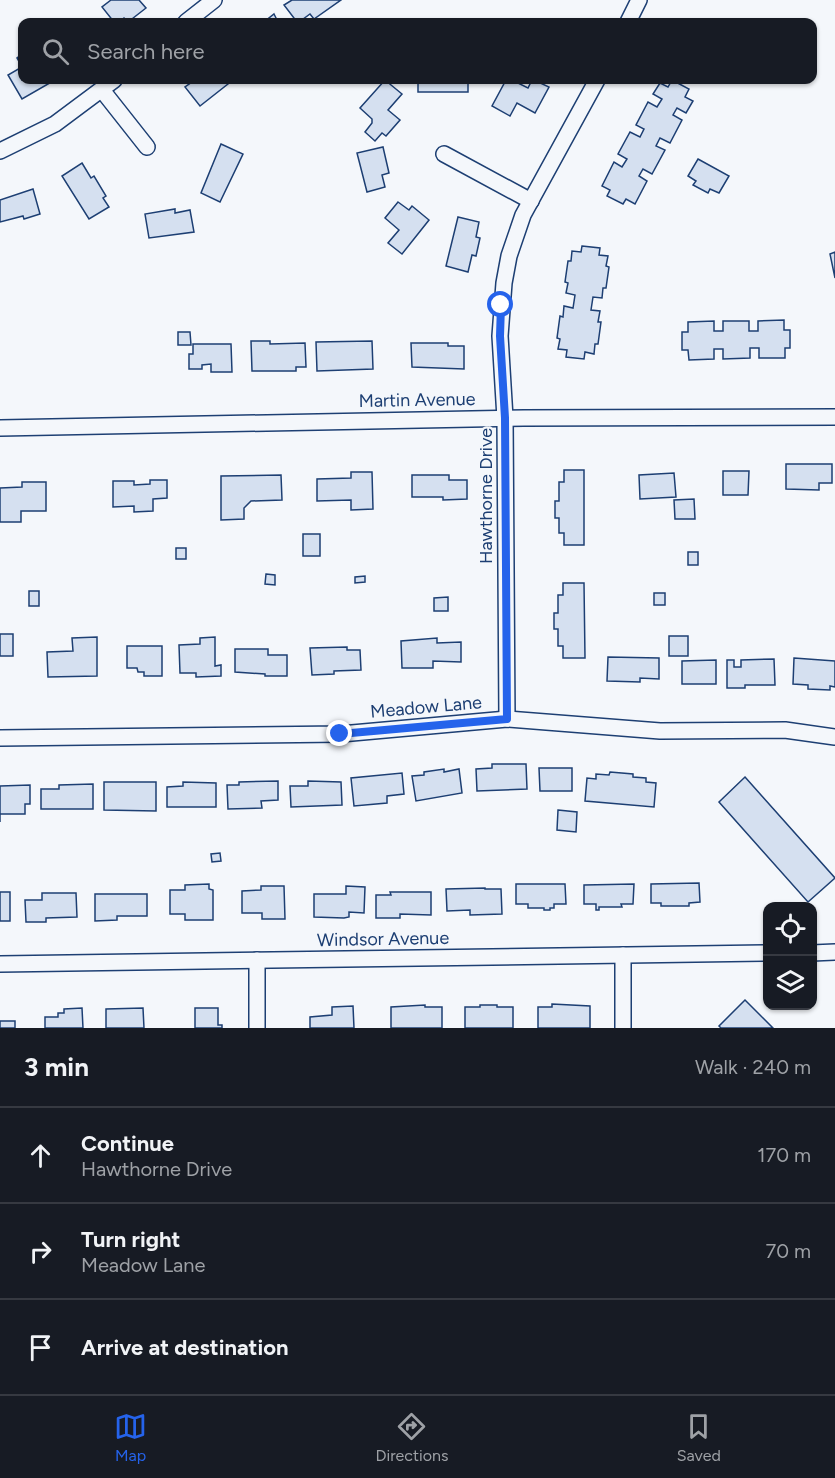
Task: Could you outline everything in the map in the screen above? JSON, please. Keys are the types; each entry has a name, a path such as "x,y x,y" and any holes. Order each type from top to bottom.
{"street":[{"path":"191,18 214,0"},
{"path":"630,18 639,0"},
{"path":"0,151 55,124 109,84"},
{"name":"Hawthorne Drive","path":"507,719 505,418 500,336 501,305 510,256 523,214 595,84"},
{"path":"102,90 147,147"},
{"path":"444,154 531,201"},
{"name":"Martin Avenue","path":"0,428 505,418 835,417"},
{"name":"Meadow Lane","path":"0,738 340,734 507,719 660,731 785,730 835,737"},
{"path":"817,952 835,952"},
{"name":"Windsor Avenue","path":"0,964 763,953"},
{"path":"623,955 623,1028"},
{"path":"257,960 257,1028"}],"building":[{"path":"111,0 139,0 146,8 133,18 111,18 102,7"},
{"path":"292,0 341,0 315,18 310,14 304,18 294,18 284,5"},
{"path":"18,69 18,84 48,84 22,99 8,75"},
{"path":"189,84 228,84 200,106 185,87"},
{"path":"381,84 390,84 402,94 388,110 400,120 386,136 382,133 375,141 365,132 372,123 372,119 360,108"},
{"path":"418,84 468,84 468,92 418,92"},
{"path":"504,84 520,84 528,88 530,84 543,84 549,87 535,113 517,103 510,116 492,106"},
{"path":"659,84 668,87 670,84 680,84 689,89 685,97 693,101 686,113 677,108 673,115 682,120 670,143 660,138 656,146 665,150 652,174 643,169 639,176 647,181 635,204 626,199 623,204 607,196 610,190 602,186 614,162 622,167 627,159 618,154 630,132 640,137 644,129 636,125 648,102 657,107 662,99 653,94"},
{"path":"221,144 243,154 220,202 201,193"},
{"path":"383,147 389,173 382,175 385,187 367,192 357,153"},
{"path":"698,159 729,176 719,193 710,189 708,193 693,185 696,181 688,176"},
{"path":"82,163 91,178 94,176 106,196 103,198 109,207 89,219 62,176"},
{"path":"33,189 40,214 0,222 0,200"},
{"path":"398,202 409,210 412,206 429,220 402,254 388,243 399,230 385,218"},
{"path":"175,209 175,213 190,210 194,232 149,238 145,214"},
{"path":"458,217 479,222 476,237 480,238 476,256 472,255 468,272 446,266"},
{"path":"582,246 600,248 599,255 608,256 606,266 609,267 602,298 593,297 591,310 600,311 598,344 595,344 594,354 585,352 584,359 566,357 567,350 558,349 560,339 557,338 564,306 573,308 575,295 566,293 568,261 571,261 572,251 581,252"},
{"path":"835,252 835,278 830,254"},
{"path":"784,320 784,330 790,330 790,348 785,348 785,358 759,358 759,348 750,348 750,358 723,359 723,349 714,349 714,359 689,360 688,350 682,350 682,332 688,332 688,322 714,321 714,331 723,331 723,321 749,321 749,331 758,331 758,321"},
{"path":"178,332 190,332 191,345 178,345"},
{"path":"251,341 270,341 270,344 305,343 306,367 296,367 296,371 252,371"},
{"path":"372,341 373,369 317,371 316,342"},
{"path":"411,343 448,343 448,346 464,346 464,369 412,367"},
{"path":"193,344 231,344 232,372 211,372 211,364 202,365 202,369 189,369 189,354 193,354"},
{"path":"786,464 832,464 832,483 819,483 819,490 786,489"},
{"path":"564,470 584,470 584,545 564,545 564,533 559,533 559,518 555,518 555,501 559,501 559,482 564,482"},
{"path":"723,471 749,471 748,495 723,495"},
{"path":"351,472 372,472 373,509 351,510 351,500 317,501 317,479 351,478"},
{"path":"674,473 676,497 640,499 639,475"},
{"path":"281,475 282,500 251,501 244,508 244,519 221,520 221,476"},
{"path":"412,475 449,475 449,480 467,480 467,499 443,500 443,497 412,497"},
{"path":"150,480 167,480 167,498 153,499 153,511 134,512 134,506 113,507 113,481 134,481 134,485 150,484"},
{"path":"22,482 46,482 46,511 21,511 21,522 0,522 0,488 22,487"},
{"path":"694,499 695,519 675,519 674,500"},
{"path":"303,534 320,534 320,556 303,556"},
{"path":"176,548 186,548 186,559 176,559"},
{"path":"688,552 698,552 698,565 688,565"},
{"path":"266,574 275,575 275,585 265,584"},
{"path":"365,576 365,582 355,583 355,577"},
{"path":"563,583 584,583 585,658 563,658 563,646 558,646 558,629 554,629 554,613 558,613 558,595 563,595"},
{"path":"29,591 39,591 39,606 29,606"},
{"path":"654,593 665,593 665,605 654,605"},
{"path":"448,597 448,611 434,611 434,598"},
{"path":"0,634 13,634 13,656 0,656"},
{"path":"669,636 688,636 688,656 669,656"},
{"path":"97,637 97,676 48,677 47,652 73,651 72,638"},
{"path":"215,637 215,666 221,665 221,676 196,677 196,673 180,673 179,645 200,644 200,638"},
{"path":"437,638 437,643 461,642 461,662 433,661 433,668 402,668 401,641"},
{"path":"127,646 162,646 162,676 144,676 144,672 138,672 137,668 127,668"},
{"path":"347,647 347,650 360,650 361,670 312,675 310,648"},
{"path":"235,649 268,649 268,655 287,655 287,676 235,672"},
{"path":"608,657 659,658 659,679 640,678 640,682 607,681"},
{"path":"794,658 835,661 835,687 830,686 830,690 808,689 808,685 793,684"},
{"path":"774,659 775,685 745,685 745,688 727,688 727,660 734,660 734,667 741,667 741,660"},
{"path":"716,660 716,684 682,684 682,661"},
{"path":"492,764 526,764 527,789 477,791 476,769 492,768"},
{"path":"539,768 572,768 572,791 540,791"},
{"path":"444,769 444,772 459,769 462,793 416,801 412,776"},
{"path":"610,772 633,774 633,777 646,778 646,782 656,783 654,807 585,801 587,778 596,779 596,774 609,775"},
{"path":"402,773 404,794 387,796 387,803 354,806 351,778"},
{"path":"745,777 835,878 808,902 719,802"},
{"path":"278,781 278,800 261,801 262,808 228,809 227,785 239,785 239,782"},
{"path":"308,781 341,782 342,805 291,807 290,786 308,786"},
{"path":"104,782 156,782 156,811 104,810"},
{"path":"183,782 216,783 216,807 167,807 167,787 183,786"},
{"path":"93,784 93,809 41,809 41,789 59,789 59,785"},
{"path":"30,785 30,804 25,804 25,814 0,814 0,786"},
{"path":"558,810 577,812 576,832 557,830"},
{"path":"220,853 221,861 212,862 211,854"},
{"path":"699,883 700,902 689,903 689,906 661,906 661,903 651,903 651,884"},
{"path":"209,884 209,889 213,890 213,920 185,920 185,914 170,914 170,890 185,890 185,885"},
{"path":"516,884 565,884 566,904 554,904 554,908 544,910 544,908 528,908 528,904 516,904"},
{"path":"634,884 633,904 621,904 622,907 599,907 599,910 596,910 596,904 584,904 584,885"},
{"path":"261,886 284,886 285,919 262,919 262,913 242,913 242,891 261,890"},
{"path":"346,886 365,887 364,913 349,912 349,917 344,918 314,917 314,894 346,894"},
{"path":"446,889 501,889 502,914 470,915 470,910 447,911"},
{"path":"0,892 10,892 10,921 0,921"},
{"path":"390,892 431,892 431,915 400,914 400,918 376,918 376,895 391,895"},
{"path":"42,893 76,893 77,917 46,918 46,922 26,922 25,900 42,900"},
{"path":"95,894 147,894 147,916 117,916 117,920 95,921"},
{"path":"745,1000 773,1028 721,1028 719,1026"},
{"path":"552,1004 590,1006 590,1028 538,1028 538,1007 552,1007"},
{"path":"425,1005 425,1007 442,1007 442,1028 391,1028 391,1007"},
{"path":"480,1005 513,1007 513,1028 465,1028 465,1007 480,1007"},
{"path":"353,1006 354,1028 310,1028 310,1017 332,1015 332,1007"},
{"path":"82,1008 83,1028 45,1028 45,1017 58,1017 58,1013 64,1013 64,1009"},
{"path":"143,1008 144,1028 106,1028 106,1009"},
{"path":"195,1008 218,1008 218,1025 222,1025 222,1028 195,1028"},
{"path":"0,1021 15,1021 15,1028 0,1028"}],"route":[{"path":"340,734 507,719 505,418 500,336 501,305"}]}
